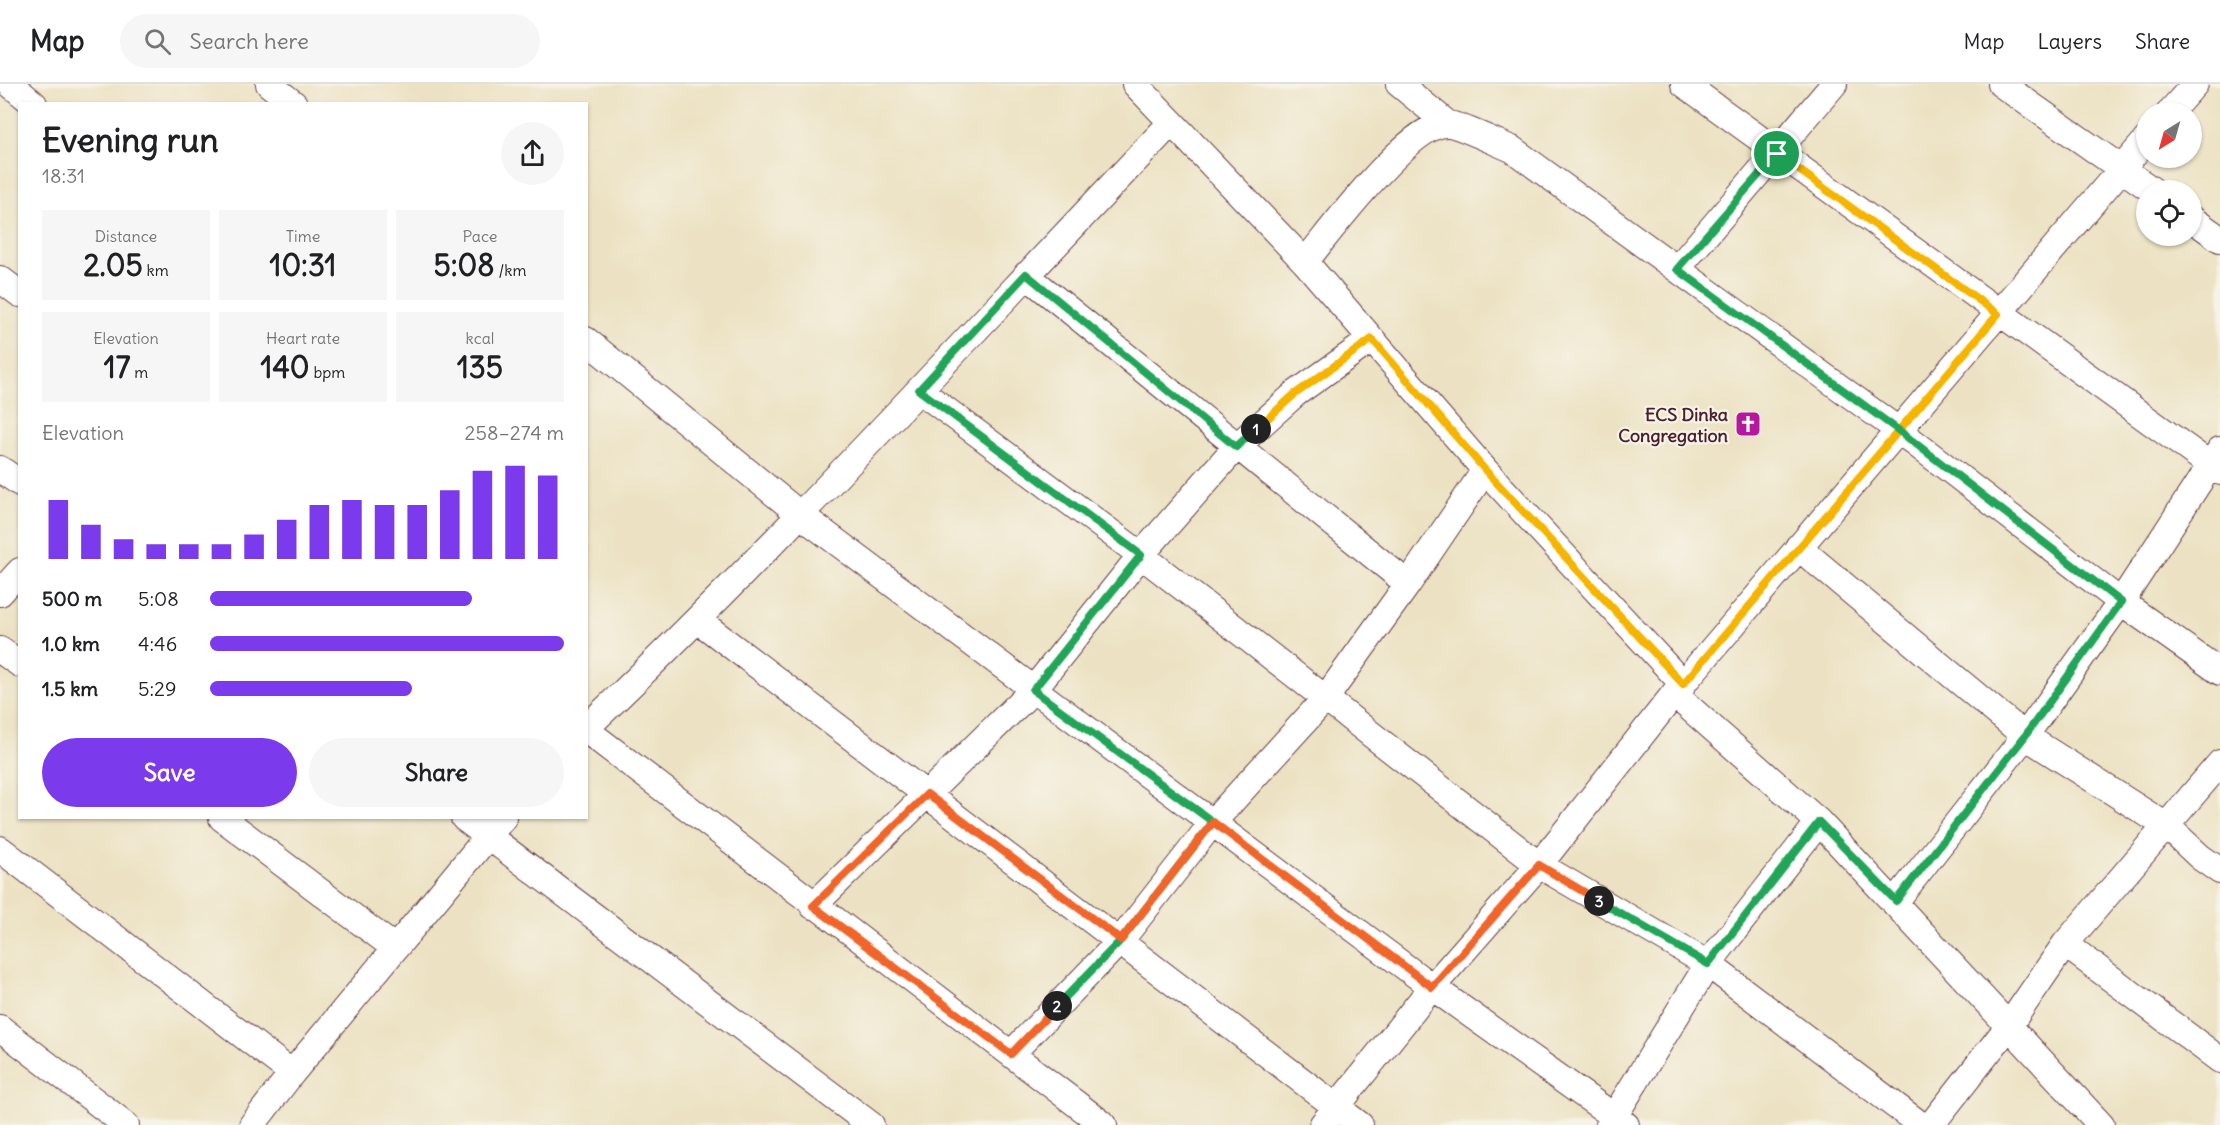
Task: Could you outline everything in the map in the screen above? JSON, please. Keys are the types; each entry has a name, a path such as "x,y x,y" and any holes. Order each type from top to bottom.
{"street":[{"path":"10,84 32,102"},
{"path":"269,84 292,102"},
{"path":"1135,84 1305,262 1679,689 1819,822 1896,901 2008,1027 2101,1125"},
{"path":"1399,84 1448,124 1512,149 1898,430 2121,602 2220,672"},
{"path":"1684,84 1998,314 2217,462 2025,736 1896,901"},
{"path":"1677,269 1777,154 1834,84"},
{"path":"2001,84 2137,180"},
{"path":"2179,102 2195,84"},
{"path":"588,727 699,621 802,516 1026,274 1171,123"},
{"path":"1305,262 1372,181 1402,150 1424,132 1448,124"},
{"path":"1330,1116 1432,987 1539,865 1679,689 2136,152"},
{"path":"2202,226 2220,239"},
{"path":"1026,274 1236,447 1408,584"},
{"path":"0,279 18,292"},
{"path":"813,906 1033,690 1141,555 1236,447 1295,394 1372,339"},
{"path":"588,342 802,516 1616,1122 1708,964 1819,822"},
{"path":"919,390 1141,555 1539,865 1708,964 1921,1125"},
{"path":"0,468 18,482"},
{"path":"1011,1054 1121,940 1213,822 1325,699 1408,584 1485,470"},
{"path":"1798,548 2025,736 2168,827 2200,858 2220,871"},
{"path":"0,593 18,573"},
{"path":"699,621 1121,940 1330,1116 1360,1125"},
{"path":"0,650 18,663"},
{"path":"588,731 813,906 1104,1125"},
{"path":"1931,1125 2008,1027 2065,944 2220,764"},
{"path":"223,819 395,948"},
{"path":"468,819 495,826 871,1125"},
{"path":"252,1125 292,1072 495,826"},
{"path":"0,849 292,1072"},
{"path":"2065,944 2220,1060"},
{"path":"0,1028 126,1125"}],"place":[{"name":"ECS Dinka Congregation","path":"1748,424"}],"route":[{"path":"1777,154 1677,269 1898,430 2121,602 2025,736 1896,901 1819,822 1708,964 1539,865 1432,987 1213,822 1167,881 1121,940 927,794 813,906 1011,1054 1121,940 1213,822 1033,690 1141,555 919,390 1026,274 1236,447 1295,394 1372,339 1485,470 1683,684 1898,430 1998,314 1777,154"}]}
